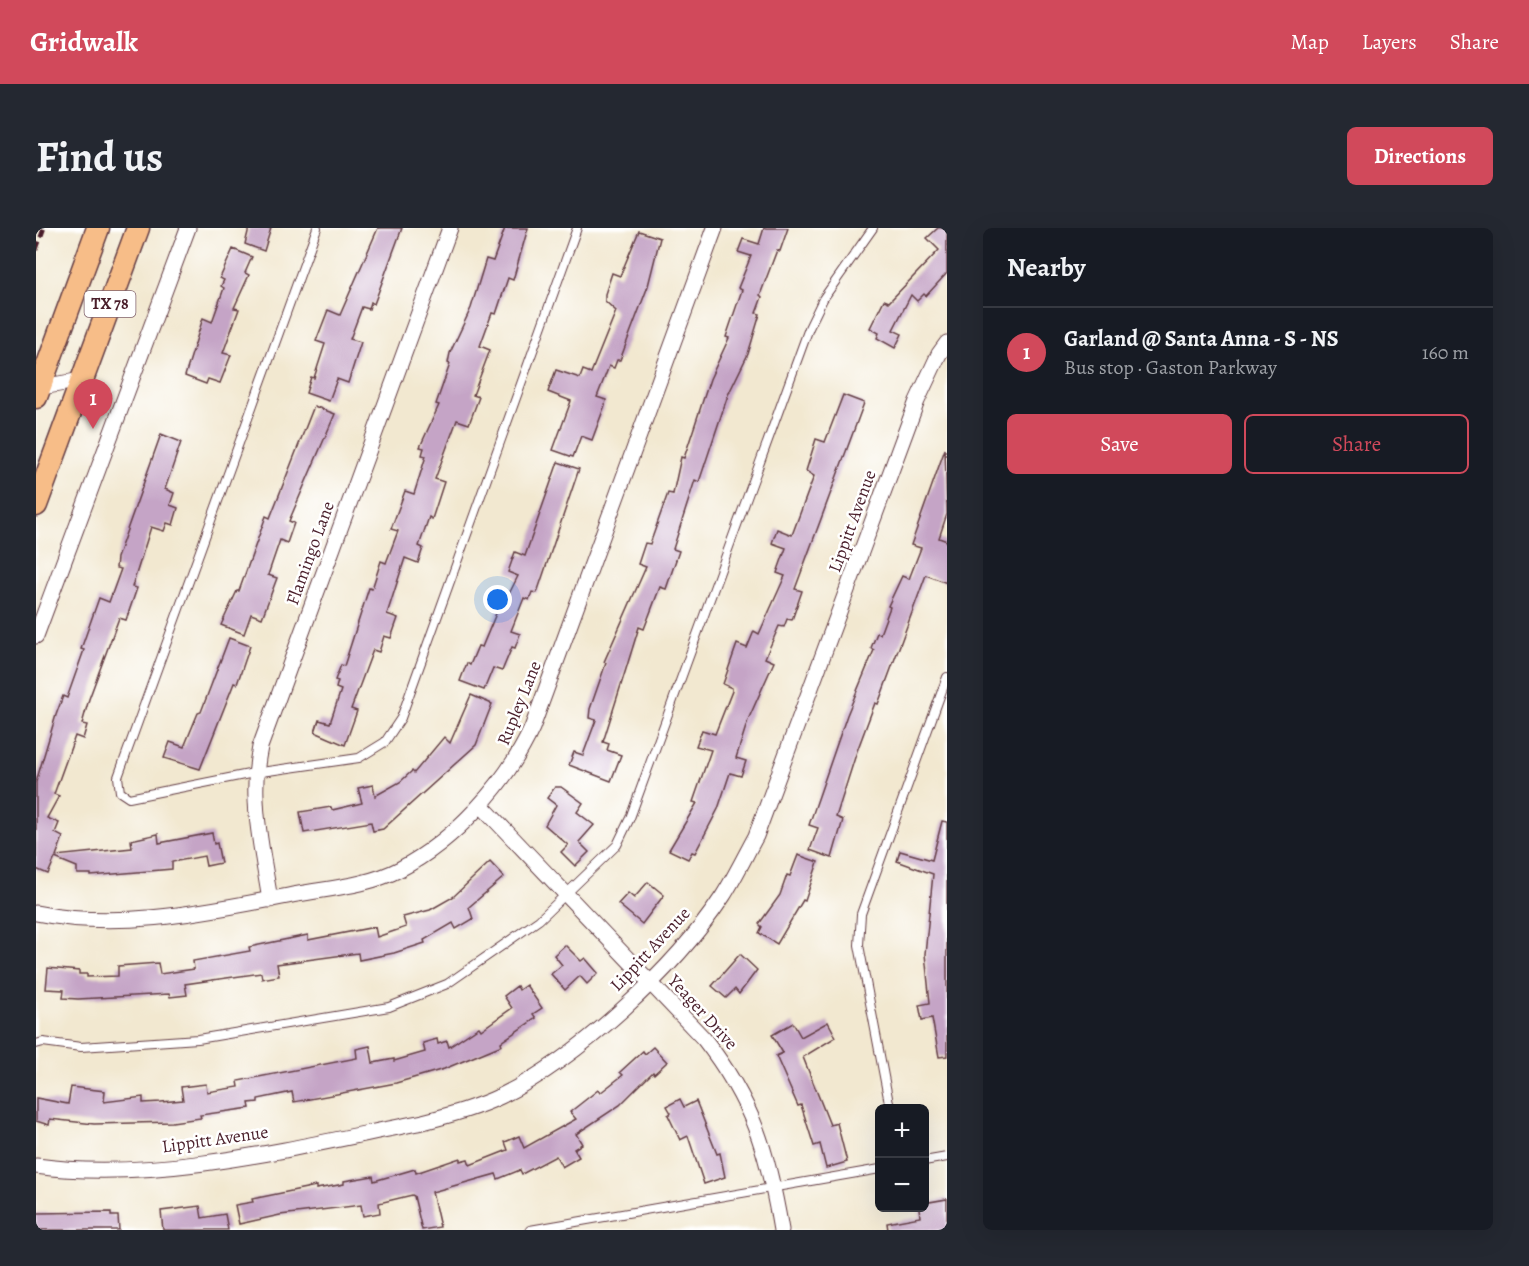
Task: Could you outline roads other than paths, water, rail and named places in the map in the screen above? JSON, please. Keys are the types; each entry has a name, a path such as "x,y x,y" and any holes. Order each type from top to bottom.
{"main road":[{"name":"TX 78","path":"37,391 98,228"},
{"name":"TX 78","path":"36,505 138,228"}],"street":[{"path":"36,636 188,228"},
{"name":"Flamingo Lane","path":"270,900 255,801 254,773 260,747 450,228"},
{"name":"Rupley Lane","path":"36,913 99,921 151,919 361,883 399,870 429,851 481,805 518,760 532,728 715,228"},
{"name":"Lippitt Avenue","path":"36,1166 115,1170 183,1166 336,1139 461,1112 501,1096 585,1043 688,942 723,896 756,836 917,400 939,354 947,343"},
{"path":"37,391 82,380"},
{"name":"Yeager Drive","path":"481,805 704,1039 730,1073 751,1111 766,1153 781,1230"}],"lane":[{"path":"317,228 118,777 120,792 129,798 254,773 359,758 385,742 401,718 577,228"},
{"path":"36,1044 43,1042 81,1047 198,1039 389,1007 447,984 539,920 617,845 630,818 809,328 823,299 873,228"},
{"path":"889,1104 859,945 861,914 947,677"},
{"path":"929,1160 947,1157"},
{"path":"530,1230 875,1170"}],"railway":[{"path":"36,250 44,228"}],"place":[{"name":"Garland @ Santa Anna - S - NS","path":"93,429"}]}
